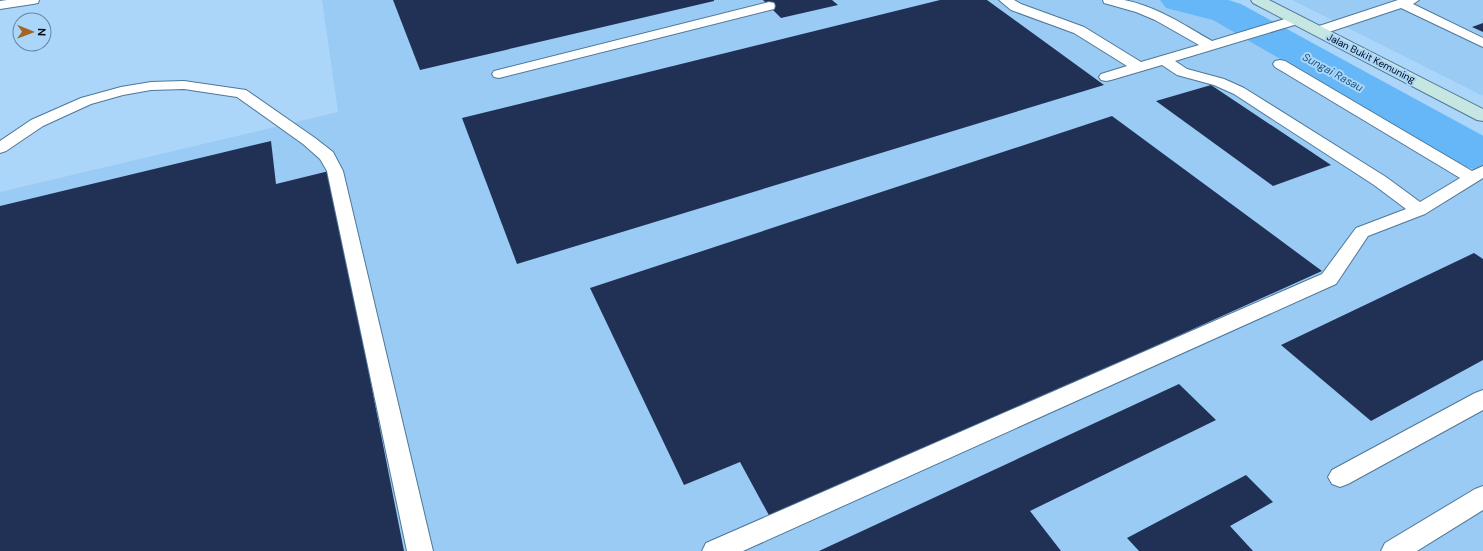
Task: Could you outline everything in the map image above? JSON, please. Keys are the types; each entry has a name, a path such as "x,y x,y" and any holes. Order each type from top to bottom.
{"main road":[{"name":"Jalan Bukit Kemuning","path":"1258,0 1483,116"}],"lane":[{"path":"0,5 33,0"},
{"path":"1005,0 1016,7 1079,30 1139,67"},
{"path":"1109,0 1141,9 1209,45"},
{"path":"1318,31 1407,2 1483,43"},
{"path":"499,74 769,6"},
{"path":"1106,77 1296,20"},
{"path":"1163,59 1182,72 1219,82 1250,98 1380,180 1419,210"},
{"path":"1280,64 1478,175"},
{"path":"0,148 37,123 86,100 121,91 151,86 184,85 241,93 309,141 326,156 335,171 420,551"},
{"path":"714,551 1329,279 1362,232 1419,210 1478,175"},
{"path":"1340,477 1483,399"},
{"path":"1394,551 1483,497"}],"shaded area":[{"path":"322,0 1230,0 1483,135 1483,551 0,551 0,192 338,112"},
{"path":"1292,0 1483,0 1483,96"}],"building":[{"path":"393,0 714,0 714,1 420,70"},
{"path":"763,0 832,0 838,5 781,18"},
{"path":"940,0 987,0 1104,85 517,264 462,118"},
{"path":"1483,23 1483,32 1472,27"},
{"path":"1211,85 1331,165 1273,186 1156,101"},
{"path":"1112,116 1322,271 771,519 740,462 684,485 590,288"},
{"path":"271,141 276,184 329,171 404,551 0,551 0,206"},
{"path":"1474,253 1483,259 1483,360 1371,421 1281,345"},
{"path":"1179,384 1216,420 1030,511 1061,551 819,551"},
{"path":"1246,475 1273,502 1230,526 1253,551 1139,551 1127,538"}],"waterway":[{"name":"Sungai Rasau","path":"1179,0 1204,5 1227,12 1483,156"}]}
